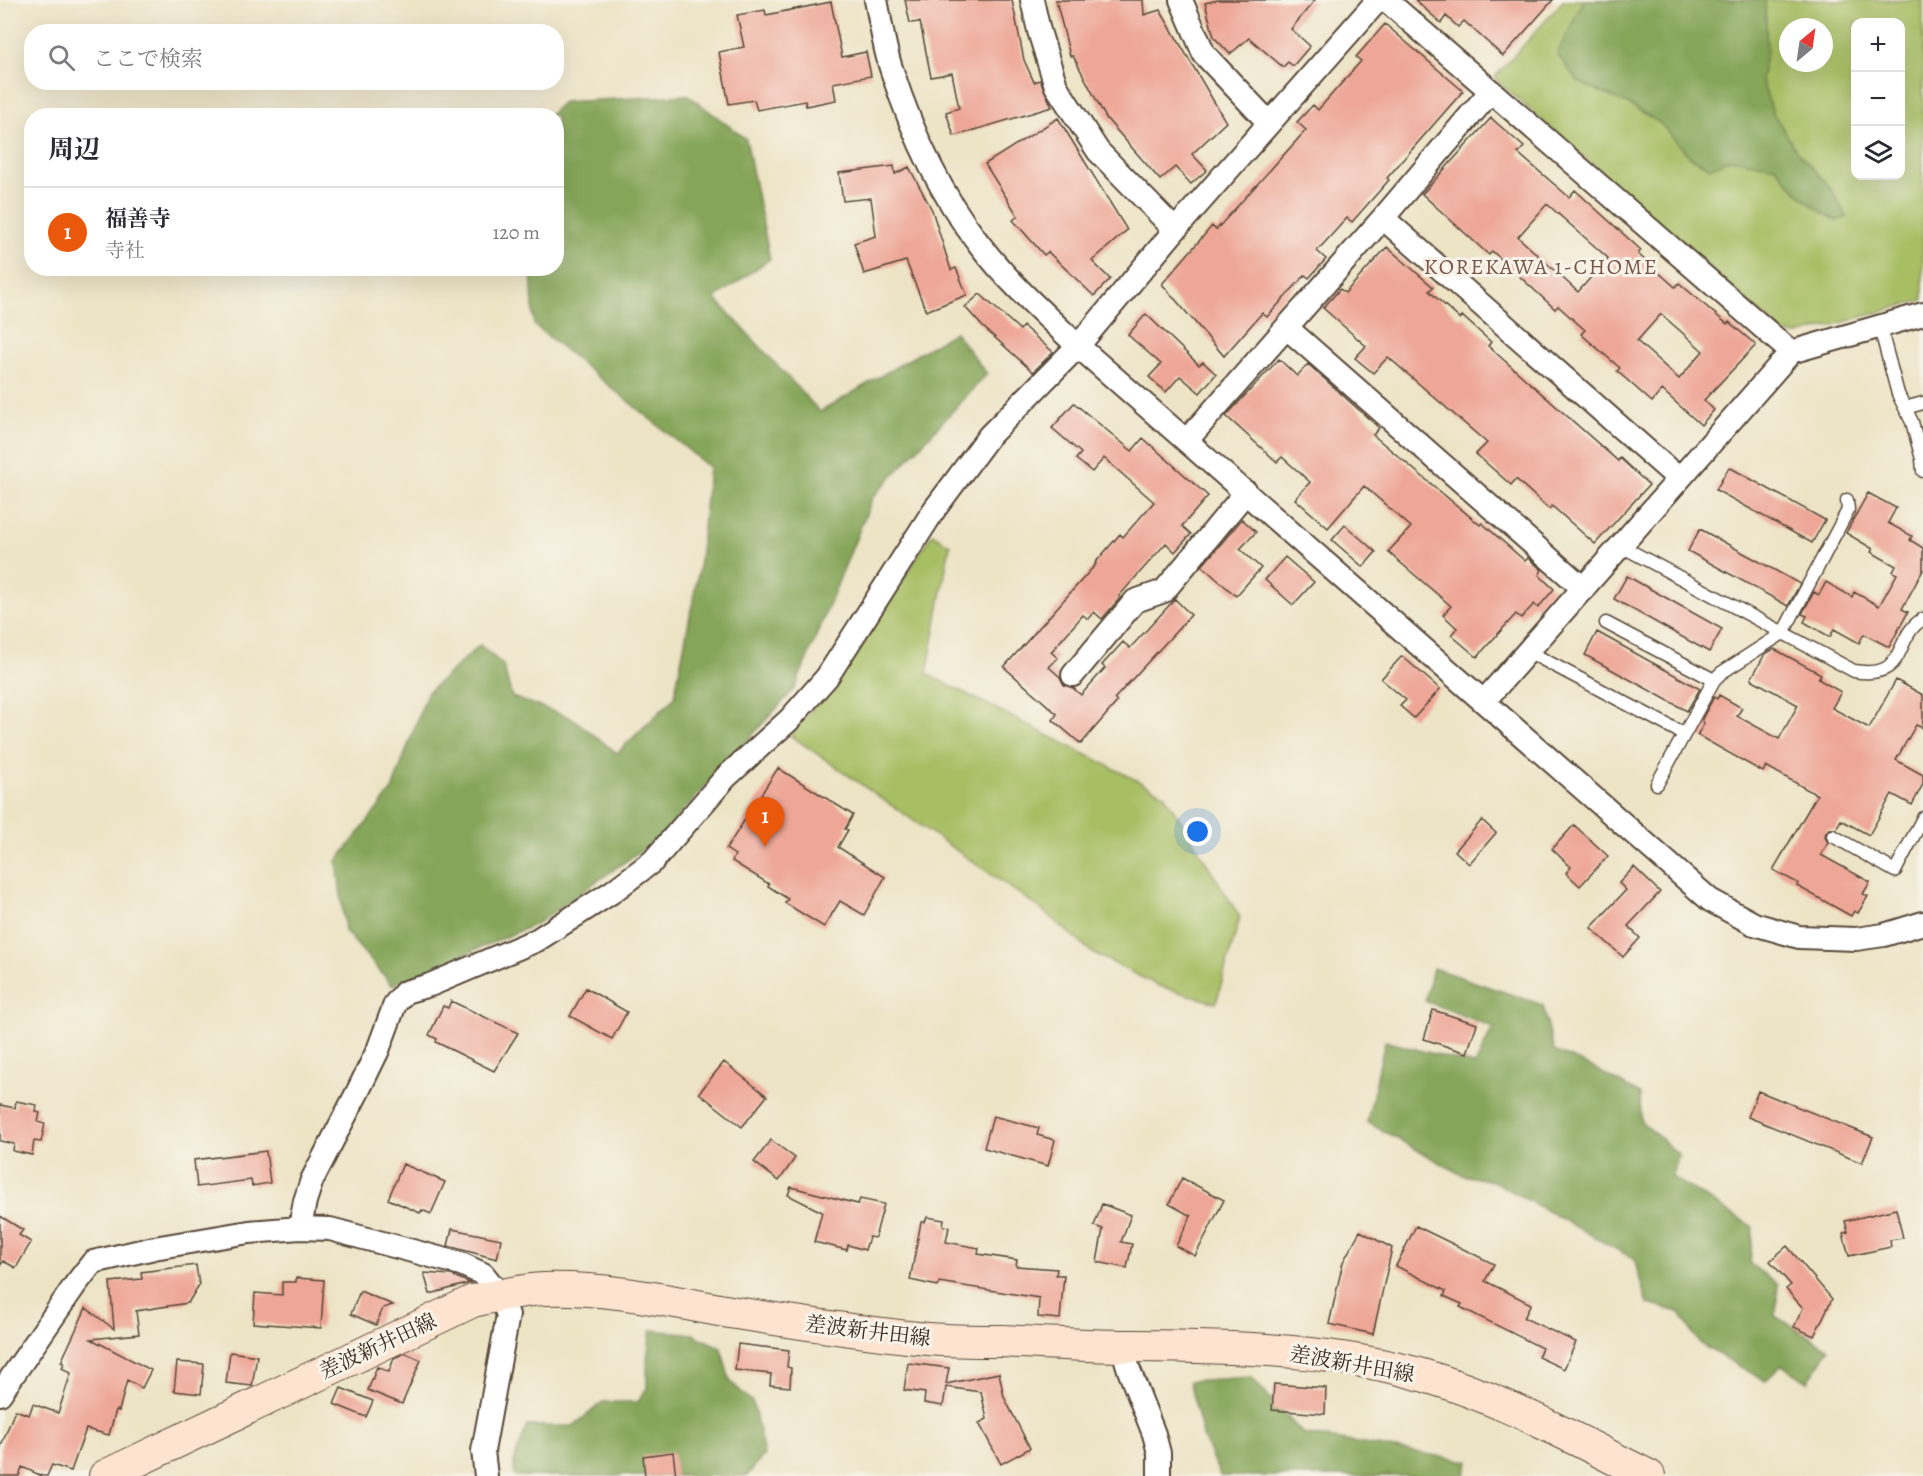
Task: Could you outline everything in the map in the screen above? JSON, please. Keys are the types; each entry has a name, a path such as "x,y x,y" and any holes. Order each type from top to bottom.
{"main road":[{"name":"差波新井田線","path":"106,1476 472,1301 541,1289 573,1289 622,1294 850,1330 931,1339 1122,1346 1206,1346 1352,1359 1412,1372 1464,1390 1525,1416 1649,1476"}],"street":[{"path":"876,0 891,69 921,150 949,200 977,242 1031,303 1078,346 1710,900 1754,924 1799,937 1856,939 1884,935 1923,923"},
{"path":"1032,0 1056,86 1098,151 1174,230"},
{"path":"1181,0 1204,54 1269,123"},
{"path":"300,1228 312,1180 373,1060 395,1004 405,992 430,985 537,940 612,892 653,861 726,777 789,720 827,677 934,510 989,436 1078,346 1174,230 1378,0"},
{"path":"1386,0 1791,352"},
{"path":"1187,440 1383,219 1491,91"},
{"path":"1383,219 1679,479"},
{"path":"1484,701 1791,352 1923,314"},
{"path":"1287,328 1584,589"},
{"path":"1073,675 1135,601 1164,591 1246,492"},
{"path":"0,1394 75,1284 93,1262 164,1246 249,1232 300,1228 330,1229 461,1264 483,1274 500,1295 508,1315 483,1451 482,1474"},
{"path":"1122,1346 1154,1434 1159,1453 1159,1476"}],"lane":[{"path":"1880,327 1898,394 1912,422 1923,471"},
{"path":"1905,408 1923,403"},
{"path":"1657,784 1714,680 1721,673 1783,633 1848,510 1847,500"},
{"path":"1621,546 1854,671 1878,673 1895,661 1914,627 1923,619"},
{"path":"1606,623 1714,680"},
{"path":"1528,652 1684,734"},
{"path":"1833,836 1895,871 1923,818"}],"green space":[{"path":"1564,0 1923,0 1923,300 1798,335 1783,333 1494,78"},
{"path":"1584,0 1765,0 1767,51 1761,79 1773,113 1797,151 1830,187 1847,217 1837,221 1810,204 1776,167 1730,159 1710,168 1690,157 1660,123 1632,106 1578,82 1557,54"},
{"path":"688,95 746,139 770,259 715,298 820,412 955,332 987,374 873,497 795,688 659,838 536,924 392,985 345,931 337,861 392,790 427,693 480,645 503,665 512,697 572,718 617,753 674,698 699,569 709,467 534,325 531,276 564,276 564,108 557,108 563,102"},
{"path":"932,534 950,545 927,674 1164,794 1240,917 1216,1003 1159,986 1093,953 1038,907 790,735 850,664"},
{"path":"1433,968 1543,1005 1554,1051 1590,1066 1640,1094 1641,1121 1679,1155 1672,1177 1753,1227 1750,1264 1778,1284 1776,1316 1829,1349 1808,1382 1782,1365 1765,1381 1700,1344 1679,1312 1647,1304 1634,1259 1493,1181 1462,1175 1367,1122 1385,1041 1475,1065 1493,1027 1425,1001"},
{"path":"651,1330 693,1334 721,1348 730,1381 753,1403 764,1455 747,1476 630,1476 629,1474 514,1476 514,1461 527,1426 573,1426 603,1402 638,1402 647,1388 647,1358"},
{"path":"1251,1377 1303,1434 1469,1461 1464,1476 1220,1476 1204,1439 1189,1381"}],"building":[{"path":"905,0 1012,0 1024,60 1034,82 1040,80 1052,107 954,136 946,112 959,108 952,73 931,77 920,22 910,23"},
{"path":"1056,0 1143,0 1144,15 1160,10 1226,122 1192,154 1207,170 1191,184 1175,167 1160,180 1106,118 1073,56 1070,56"},
{"path":"1218,0 1315,0 1291,29 1310,46 1293,66 1288,62 1283,67 1249,38 1230,54 1214,37 1205,3"},
{"path":"1415,0 1553,0 1503,56 1464,21 1458,27 1446,16 1441,23"},
{"path":"831,2 842,57 866,52 871,76 833,83 836,100 806,106 805,101 757,110 754,100 729,104 719,52 744,47 737,15 765,10 766,15"},
{"path":"1385,24 1463,91 1352,222 1347,218 1317,251 1326,259 1309,278 1305,275 1267,317 1262,313 1224,356 1162,284 1212,226 1216,230 1306,130 1297,122 1313,105 1318,110 1361,61 1356,57"},
{"path":"1058,118 1127,230 1092,261 1110,279 1094,296 1048,252 1044,255 1013,220 1018,216 985,164"},
{"path":"1491,118 1524,147 1518,153 1569,197 1575,190 1641,250 1638,254 1675,287 1679,283 1727,324 1729,322 1756,345 1704,400 1714,410 1701,425 1662,390 1652,402 1617,371 1620,368 1581,334 1585,330 1558,306 1555,309 1492,251 1489,255 1422,194","holes":["1547,204 1608,258 1578,292 1518,237","1661,314 1703,351 1679,379 1637,341"]},
{"path":"894,166 895,174 909,167 932,210 951,270 956,268 967,295 926,311 906,261 864,274 854,243 876,236 871,198 843,201 839,173"},
{"path":"1387,247 1433,287 1429,291 1460,319 1462,316 1491,342 1488,346 1618,461 1620,458 1649,485 1595,544 1552,506 1549,509 1516,479 1511,485 1476,454 1487,443 1388,357 1373,373 1355,358 1366,346 1323,308 1340,289 1345,293"},
{"path":"980,294 1020,330 1023,326 1053,352 1033,372 982,326 965,307"},
{"path":"1146,314 1199,365 1203,362 1216,374 1200,393 1180,376 1166,392 1149,377 1161,364 1128,335"},
{"path":"1279,359 1297,376 1308,364 1379,428 1373,435 1480,525 1482,523 1525,561 1528,558 1542,570 1539,575 1554,589 1538,608 1534,604 1521,618 1516,614 1477,657 1451,635 1457,628 1443,615 1451,606 1388,552 1411,527 1364,486 1328,528 1295,499 1310,482 1282,457 1277,462 1226,416"},
{"path":"1074,403 1132,451 1143,438 1208,496 1182,526 1191,534 1175,552 1166,543 1119,596 1120,598 1102,619 1094,612 1088,619 1083,615 1051,652 1058,658 1049,667 1060,677 1064,685 1073,688 1081,695 1105,668 1102,665 1123,642 1130,648 1175,599 1191,615 1114,699 1117,702 1081,744 1053,720 1057,714 1004,667 1120,534 1123,537 1154,502 1104,458 1092,472 1076,459 1081,453 1052,428"},
{"path":"1729,467 1825,520 1812,543 1716,490"},
{"path":"1868,493 1896,508 1888,523 1912,536 1910,540 1923,548 1923,570 1902,609 1908,612 1889,647 1864,634 1859,643 1834,629 1830,637 1804,622 1807,616 1802,614 1814,592 1819,595 1826,582 1852,597 1854,592 1879,606 1897,574 1893,572 1896,566 1871,552 1873,549 1846,533"},
{"path":"1242,519 1256,532 1240,549 1261,568 1236,596 1202,566"},
{"path":"1345,525 1376,552 1363,567 1332,540"},
{"path":"1700,529 1800,584 1788,606 1688,551"},
{"path":"1285,557 1314,582 1293,605 1265,580"},
{"path":"1627,576 1722,629 1709,652 1614,599"},
{"path":"1597,632 1700,689 1687,711 1585,655"},
{"path":"1774,649 1821,674 1818,679 1841,692 1832,708 1869,728 1896,680 1923,695 1923,728 1916,725 1896,760 1923,775 1923,784 1912,805 1892,794 1869,835 1841,820 1836,829 1829,829 1826,832 1825,837 1828,843 1821,855 1870,882 1863,894 1868,896 1858,913 1854,911 1851,916 1773,870 1817,795 1766,766 1763,772 1697,735 1704,724 1702,719 1714,697 1717,699 1719,695 1742,708 1737,716 1779,739 1798,705 1751,679 1765,654"},
{"path":"1402,656 1440,689 1414,718 1400,706 1406,700 1381,679"},
{"path":"778,768 853,815 845,829 848,830 838,847 885,877 864,915 840,901 824,927 785,903 788,899 732,861 735,855 726,849"},
{"path":"1482,820 1496,833 1469,864 1455,851"},
{"path":"1574,825 1608,856 1580,886 1566,873 1571,867 1552,849"},
{"path":"1634,867 1660,892 1628,926 1640,938 1623,957 1591,928 1626,890 1619,883"},
{"path":"586,988 627,1012 612,1039 570,1016"},
{"path":"451,1001 518,1033 494,1071 436,1042 437,1039 429,1035 443,1006 448,1008"},
{"path":"1433,1010 1477,1024 1467,1053 1424,1039"},
{"path":"724,1062 767,1096 742,1127 699,1093"},
{"path":"1758,1091 1873,1137 1862,1163 1748,1117"},
{"path":"16,1101 37,1105 36,1112 40,1113 38,1122 45,1124 41,1142 34,1141 32,1155 13,1151 14,1144 0,1141 0,1105 15,1108"},
{"path":"993,1116 1039,1128 1037,1135 1055,1140 1048,1166 984,1148"},
{"path":"771,1140 795,1158 779,1181 754,1162"},
{"path":"266,1151 270,1183 252,1186 251,1180 197,1187 194,1160"},
{"path":"403,1164 445,1182 431,1214 422,1210 420,1213 388,1199"},
{"path":"1182,1178 1224,1200 1195,1256 1176,1246 1191,1216 1169,1204"},
{"path":"791,1187 858,1204 860,1199 884,1204 875,1238 869,1237 865,1250 848,1245 847,1250 814,1242 822,1212 788,1195"},
{"path":"1102,1204 1131,1215 1121,1242 1132,1244 1127,1268 1097,1262 1103,1229 1094,1226"},
{"path":"1896,1209 1903,1238 1890,1240 1891,1247 1849,1256 1843,1233 1848,1232 1845,1221"},
{"path":"0,1216 23,1230 19,1235 31,1242 16,1268 3,1261 0,1266"},
{"path":"927,1217 944,1220 943,1226 949,1227 946,1242 979,1248 978,1254 1017,1260 1016,1266 1057,1269 1056,1275 1064,1275 1060,1319 1038,1317 1039,1298 939,1282 938,1286 910,1280 921,1222 925,1222"},
{"path":"1416,1226 1494,1264 1485,1281 1531,1304 1524,1318 1576,1342 1564,1369 1538,1357 1542,1348 1460,1307 1462,1304 1444,1296 1446,1291 1396,1266"},
{"path":"452,1229 501,1239 497,1259 448,1246"},
{"path":"1360,1231 1392,1248 1373,1334 1329,1324 1343,1262"},
{"path":"1787,1246 1832,1299 1814,1336 1794,1327 1803,1308 1786,1289 1791,1285 1770,1261"},
{"path":"196,1265 199,1285 188,1303 136,1311 139,1334 91,1339 151,1370 142,1388 127,1380 119,1411 116,1410 109,1435 86,1429 71,1471 52,1465 47,1476 42,1476 22,1467 19,1476 0,1476 0,1449 15,1410 29,1415 33,1404 58,1413 71,1373 62,1368 64,1363 61,1362 86,1308 114,1329 110,1282 142,1279 141,1272"},
{"path":"424,1273 451,1275 470,1283 430,1294"},
{"path":"296,1278 324,1280 321,1328 253,1323 255,1293 282,1295 282,1282 296,1282"},
{"path":"360,1291 393,1305 383,1308 376,1325 351,1314"},
{"path":"738,1344 789,1350 787,1367 791,1368 790,1387 770,1385 771,1374 735,1370"},
{"path":"230,1352 257,1356 252,1386 226,1383"},
{"path":"405,1353 421,1360 402,1404 368,1390 377,1367 389,1372 394,1358"},
{"path":"177,1362 204,1364 201,1394 174,1391"},
{"path":"908,1363 949,1368 946,1384 999,1373 1004,1397 1030,1448 1001,1464 979,1423 987,1419 981,1392 946,1387 943,1406 924,1403 925,1393 904,1390"},
{"path":"1274,1384 1326,1388 1325,1414 1272,1410"},
{"path":"341,1388 373,1401 366,1417 334,1404"},
{"path":"673,1452 676,1476 645,1476 643,1456"}],"place":[{"name":"福善寺","path":"765,847"}],"district":[{"name":"KOREKAWA 1-CHOME","path":"1541,267"}]}
